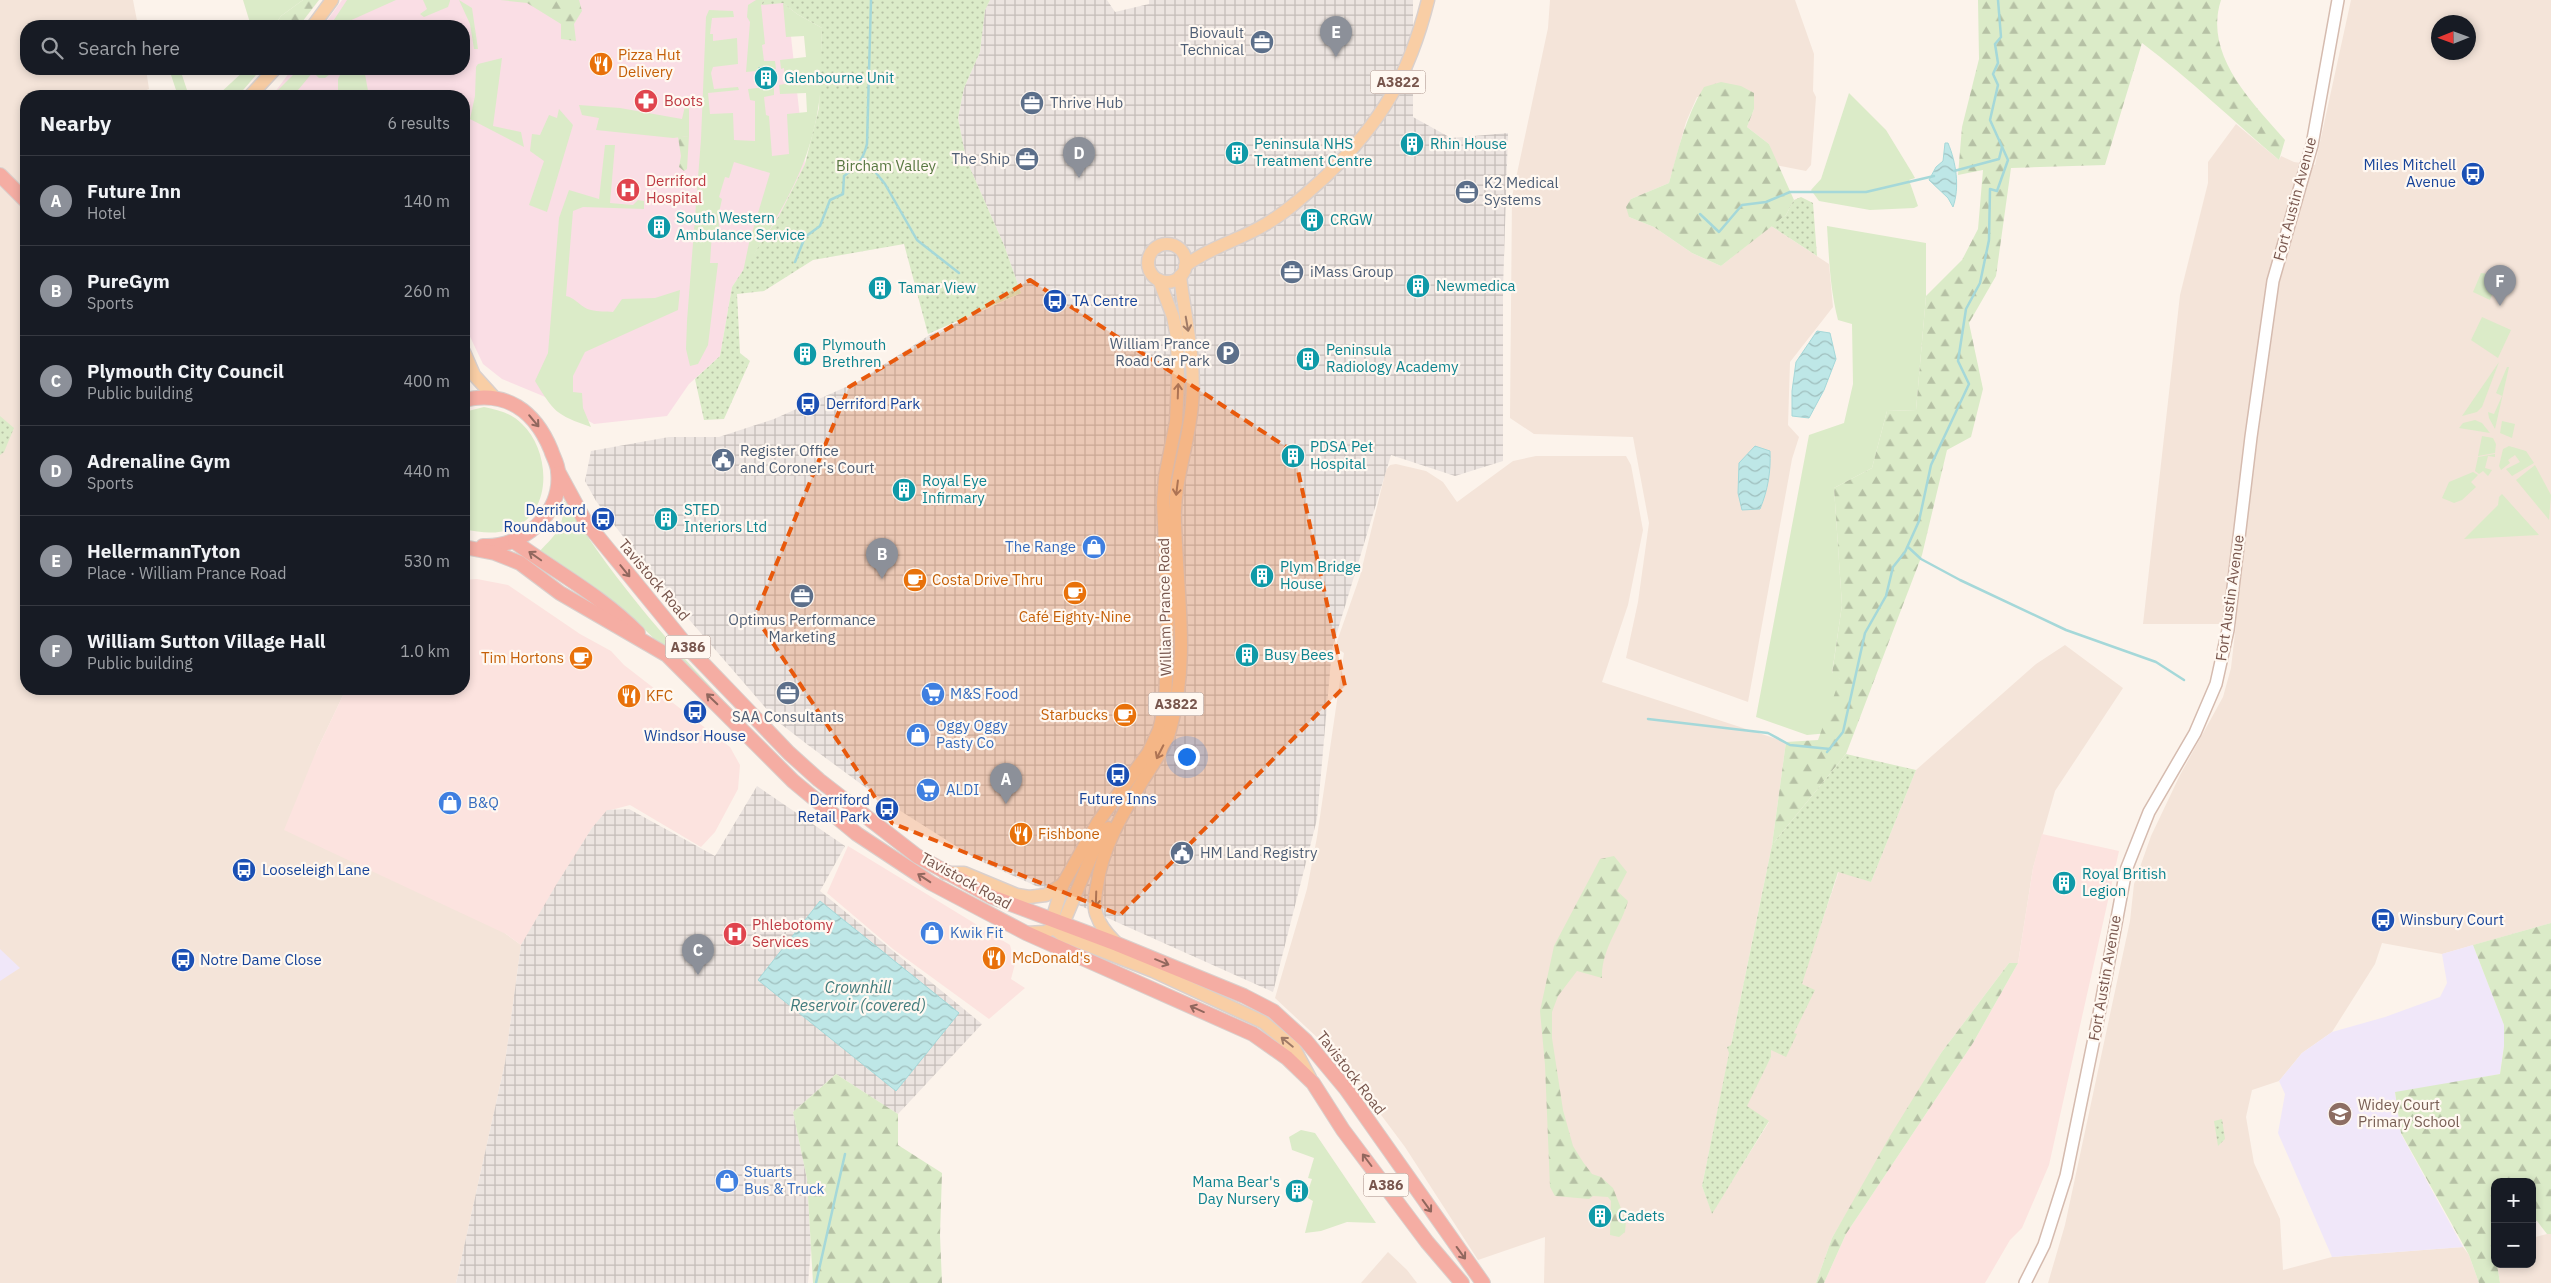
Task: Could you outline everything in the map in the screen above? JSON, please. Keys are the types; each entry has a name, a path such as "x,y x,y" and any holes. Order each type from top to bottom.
{"highway":[{"path":"0,175 20,195"},
{"path":"470,399 493,396 513,404 533,419 544,434 559,472 558,484 550,507 539,524 514,542 486,546 470,540"},
{"name":"Tavistock Road","path":"559,472 584,521 692,652 789,753 819,780 917,856 992,897 1058,919 1244,996 1273,1011 1292,1027 1324,1060 1346,1089 1483,1283"},
{"name":"Tavistock Road","path":"514,542 624,619 647,643"},
{"name":"Tavistock Road","path":"470,548 495,553 520,563 560,593 667,655 793,781 858,834 931,883 1026,933 1253,1034 1287,1058 1313,1083 1343,1130 1427,1242 1462,1283"},
{"name":"A386","path":"737,699 775,749 776,762"},
{"path":"776,762 789,753"},
{"path":"1427,1242 1455,1283"}],"main road":[{"path":"317,20 332,0"},
{"name":"A3822","path":"1183,271 1182,252 1176,246 1167,244 1153,249 1149,255 1148,266 1152,275 1159,280 1169,282 1212,249 1266,224 1300,200 1354,149 1371,129 1405,69 1417,40 1428,0"},
{"name":"Fort Austin Avenue","path":"2025,1283 2036,1263 2053,1218 2070,1159 2126,870 2149,812 2195,733 2216,684 2228,630 2251,437 2273,281 2312,145 2338,0"},
{"path":"256,90 269,75"},
{"name":"A3822","path":"1182,252 1212,249"},
{"name":"William Prance Road","path":"1117,944 1103,930 1096,915 1098,875 1105,850 1119,820 1161,753 1170,732 1177,700 1181,660 1181,602 1174,522 1181,459 1192,402 1190,342 1183,271"},
{"name":"William Prance Road","path":"1058,919 1063,884 1098,822 1148,753 1159,730 1165,706 1168,611 1163,503 1165,477 1176,422 1178,379 1177,336 1173,316 1159,280"},
{"path":"470,366 474,375 493,396"},
{"name":"William Prance Road","path":"1058,919 1093,852 1115,817 1142,782"},
{"path":"945,873 964,873 1017,895 1029,897 1046,895 1063,884"},
{"path":"1026,933 1058,919"},
{"name":"Tavistock Road","path":"1058,919 1062,935 1153,972 1263,1022 1294,1048 1313,1083"},
{"name":"Fort Austin Avenue","path":"2020,1283 2036,1263"}],"highlighted area":[{"path":"1030,280 1294,452 1345,686 1120,915 892,823 755,616 849,387"}],"shaded area":[{"path":"0,0 133,0 137,20 20,20 20,75 147,75 149,89 20,90 20,695 343,695 316,752 506,934 521,945 505,1063 456,1283 0,1283"},
{"name":"Derriford Hospital","path":"342,0 787,0 805,164 779,216 732,287 720,356 689,384 667,416 594,424 543,396 502,379 483,364 470,337 470,90 276,90 288,75 470,75 470,20 327,20"},
{"path":"990,0 1107,0 1115,12 1149,4 1149,0 1413,0 1413,117 1451,138 1508,133 1503,289 1503,461 1455,476 1391,455 1332,649 1317,819 1273,992 978,860 880,798 808,745 777,721 667,594 596,501 585,481 591,451 669,437 719,437 774,419 857,382 928,336 1021,293 1004,245 966,159 958,118 964,88 980,52 985,10"},
{"path":"1550,0 1795,0 1814,54 1813,91 1816,97 1811,165 1806,171 1776,165 1769,144 1747,127 1754,109 1697,97 1686,122 1669,183 1631,199 1629,217 1654,227 1692,253 1721,266 1771,226 1829,264 1833,307 1790,362 1788,425 1799,437 1792,459 1748,702 1626,658 1638,602 1649,523 1633,437 1534,434 1510,418 1512,197 1548,28"},
{"path":"2351,0 2551,0 2551,923 2442,954 2382,943 2375,964 2332,1032 2302,1053 2279,1081 2252,1090 2246,1117 2254,1163 2280,1219 2283,1270 2332,1257 2463,1247 2469,1255 2479,1283 2048,1283 2065,1225 2130,921 2134,884 2151,836 2180,775 2223,697 2231,668 2236,624 2143,624 2180,295 2208,183 2208,162 2236,124 2279,160 2281,156 2294,162 2315,165"},
{"path":"1536,456 1626,456 1631,465 1643,530 1628,605 1602,682 1786,742 1772,845 1702,1186 1712,1213 1769,1122 1746,1106 1771,1057 1771,1050 1814,990 1801,984 1839,871 1871,882 1916,770 2036,664 2065,645 2123,688 2055,791 2033,868 2018,963 2009,963 1941,1053 1832,1238 1816,1283 1544,1283 1545,1237 1478,1260 1405,1147 1337,1056 1275,998 1307,889 1317,837 1344,653 1335,647 1360,576 1386,470 1390,465 1396,464 1426,471 1443,482 1457,502 1513,461"},
{"path":"477,579 508,585 580,634 611,651 624,665 730,747 740,765 738,789 715,832 701,847 630,805 607,811 592,828 521,945 506,934 284,830 316,752 343,695 470,695 470,580"},
{"path":"757,786 845,846 820,891 982,1024 898,1114 836,1074 793,1112 807,1179 811,1249 808,1283 456,1283 505,1063 521,945 556,885 592,828 607,810 629,809 715,856"},
{"path":"2042,834 2119,851 2049,1165 2022,1228 2010,1240 1985,1283 1824,1283 1846,1234 1973,1043 2018,963 2033,868"},
{"path":"848,846 1010,945 1015,964 1011,979 1025,988 989,1019 893,949 827,893"},
{"name":"Widey Court Primary School","path":"2473,945 2504,1025 2504,1046 2500,1074 2395,1093 2401,1134 2463,1247 2332,1257 2278,1133 2285,1094 2279,1081 2302,1053 2332,1032 2385,1017 2440,997 2447,983 2442,954"},
{"path":"0,949 20,968 0,981"},
{"path":"2551,1234 2551,1283 2500,1283 2498,1268 2536,1268 2536,1237"},
{"path":"1388,1252 1407,1270 1417,1283 1361,1283"}],"green space":[{"path":"243,0 303,0 278,20 249,20"},
{"path":"303,0 319,0 304,20 278,20"},
{"path":"347,0 396,0 351,20 334,20"},
{"path":"423,0 450,1 448,7 424,17 420,14 427,9"},
{"path":"459,0 472,8 478,49 474,49 470,20 468,20"},
{"path":"500,0 579,0 582,11 574,24 576,41 561,39 561,24 527,3"},
{"path":"756,0 764,0 761,5 765,44 762,45 764,61 775,61 776,69 746,72 750,22 747,17 748,5"},
{"name":"Bircham Valley","path":"764,0 990,0 985,10 980,52 964,88 958,118 966,159 1004,245 1021,293 928,334 904,244 813,260 764,291 737,294 740,353 750,361 724,419 704,420 695,379 720,356 732,287 779,216 805,164 819,108 822,28 797,14 783,3 761,5"},
{"path":"1978,0 2221,0 2217,20 2219,40 2225,58 2246,94 2285,140 2279,160 2142,43 2105,165 2011,168 1996,276 1969,323 1983,389 1971,437 1947,450 1922,555 1846,754 1772,845 1786,742 1818,740 1840,679 1832,674 1842,605 1834,488 1872,468 1887,411 1916,410 1926,296 1962,260 1978,229 1983,170 1958,175 1962,127 1979,59"},
{"path":"783,3 797,14 822,28 821,89 813,132 799,174 789,194 768,233 743,272 749,243 770,173 734,162 729,178 725,177 719,197 722,199 718,217 720,233 712,233 710,263 718,263 708,345 698,364 690,366 686,349 687,321 701,139 706,17 709,10 733,11 734,17 712,18 710,34 713,34 713,41 737,38 738,64 713,67 711,73 714,89 738,87 739,90 708,93 710,114 733,113 734,140 755,141 755,101 750,100 748,89 774,86 774,95 764,97 766,115 769,116 772,156 789,154 787,114 807,112 806,93 780,94 779,85 785,84 784,68 781,69 780,60 806,57 804,36 786,37"},
{"path":"502,58 493,126 521,132 524,147 470,119 475,96 476,67 478,64"},
{"path":"171,75 182,75 187,90 176,90"},
{"path":"240,75 256,75 243,90 223,90"},
{"path":"293,75 310,75 298,90 278,90"},
{"path":"316,75 329,75 325,78 319,78"},
{"path":"340,75 365,75 368,90 338,90"},
{"path":"1721,82 1741,86 1754,93 1754,109 1747,127 1769,144 1794,200 1786,215 1721,266 1692,253 1654,227 1629,217 1626,207 1631,199 1669,183 1683,134 1698,98 1704,87"},
{"path":"1849,93 1886,130 1915,178 1909,180 1918,206 1914,208 1870,210 1819,201 1811,190 1821,179"},
{"path":"686,102 689,109 689,136 673,138 596,130 599,118 582,115 579,105 620,108 682,119"},
{"path":"559,109 573,125 547,212 529,205 544,161 530,151 532,134 540,135 549,115 557,118"},
{"path":"689,136 687,169 684,171 679,167 681,156 678,137"},
{"path":"605,145 615,145 610,203 633,205 638,200 644,201 644,209 583,207 573,211 566,296 587,309 613,312 622,299 655,298 680,290 678,310 585,352 573,376 573,392 582,393 583,408 591,427 570,419 557,411 547,400 535,381 548,353 559,218 569,190 599,199"},
{"path":"1801,197 1813,203 1817,256 1771,226 1786,215 1794,200"},
{"path":"1827,226 1926,243 1926,296 1916,410 1887,411 1872,468 1834,488 1842,605 1832,673 1845,682 1829,733 1807,735 1756,717 1809,435 1844,423 1853,384 1852,324 1838,320 1829,262"},
{"path":"2481,273 2499,275 2490,300 2473,292"},
{"path":"2482,317 2511,330 2498,358 2471,340"},
{"path":"2499,362 2482,407 2477,412 2462,416"},
{"path":"2507,367 2509,367 2495,429 2488,412 2494,414 2502,396 2496,393"},
{"path":"484,407 509,415 522,424 538,448 542,463 542,493 537,506 528,518 510,530 484,532 470,530 470,410"},
{"path":"0,416 14,428 4,452 0,455"},
{"path":"2475,420 2482,423 2490,433 2459,428 2463,423"},
{"path":"2502,421 2515,424 2512,438 2500,433"},
{"path":"2482,436 2493,438 2496,444 2495,453 2478,456"},
{"path":"2509,446 2526,451 2534,463 2512,476 2506,469 2520,462 2515,455 2508,460 2510,463 2501,470 2499,466 2503,449"},
{"path":"2495,454 2495,457 2488,456 2485,468 2492,470 2488,476 2483,471 2479,474 2475,471 2478,457"},
{"path":"2535,465 2551,495 2549,520 2516,480"},
{"path":"2473,472 2478,475 2471,482 2476,487 2462,500 2454,503 2442,498 2449,482"},
{"path":"2502,494 2539,535 2464,539 2498,505 2499,497"},
{"path":"564,500 624,586 691,666 739,716 736,719 633,618 540,551 552,539 559,528"},
{"path":"1846,754 1916,770 1871,882 1838,872 1802,984 1815,990 1794,1033 1797,1034 1786,1057 1771,1050 1771,1057 1747,1106 1769,1121 1712,1214 1702,1186 1729,1053 1727,1047 1731,1045 1772,845"},
{"path":"1614,856 1627,872 1617,891 1628,901 1625,911 1608,948 1602,978 1577,971 1558,996 1552,1012 1552,1038 1563,1110 1573,1146 1592,1174 1601,1177 1613,1188 1626,1221 1625,1232 1619,1237 1610,1235 1611,1201 1608,1197 1593,1196 1589,1199 1555,1196 1550,1187 1545,1065 1540,1011 1554,946 1600,859"},
{"path":"2551,923 2551,1234 2547,1234 2536,1221 2536,1178 2491,1178 2491,1268 2498,1268 2500,1283 2479,1283 2469,1255 2401,1133 2395,1092 2500,1074 2504,1046 2504,1025 2473,945"},
{"path":"2009,963 2018,963 1973,1043 1846,1234 1824,1283 1816,1283 1832,1238 1890,1136 1941,1053"},
{"path":"836,1074 898,1114 898,1145 942,1173 940,1235 942,1283 813,1283 807,1179 793,1112"},
{"path":"2222,1119 2225,1139 2218,1146 2214,1121"},
{"path":"1301,1130 1315,1133 1376,1223 1347,1222 1321,1231 1305,1233 1313,1201 1306,1197 1312,1179 1308,1178 1314,1158 1292,1150 1289,1137"}],"water":[{"path":"1945,143 1948,143 1955,166 1957,183 1953,207 1948,198 1929,180 1936,167 1943,161"},
{"path":"1817,331 1830,333 1836,359 1824,390 1809,418 1792,416 1792,391 1796,362"},
{"path":"1755,446 1770,451 1767,488 1760,509 1742,510 1738,493 1739,463"},
{"name":"Crownhill Reservoir (covered)","path":"820,901 959,1013 896,1091 758,980"}],"waterway":[{"path":"795,262 805,237 820,226 830,200 843,194 844,176 859,163 867,144 871,0"},
{"path":"1827,752 1843,732 1865,633 1886,596 1893,567 1905,552 1919,521 1931,465 1969,384 1958,361 1966,309 1980,283 1989,240 1990,189 1997,191 2008,160 1990,120 1998,85 1993,74 1998,63 1995,44 2001,37 1998,0"},
{"path":"1954,171 1999,159 2002,147"},
{"path":"864,158 885,184 917,240 959,273"},
{"path":"1700,214 1719,232 1742,205 1766,202 1790,192 1866,192 1934,176"},
{"path":"1908,547 1921,559 1960,580 2066,630 2156,662 2184,680"},
{"path":"1648,719 1768,733 1790,745 1830,749"},
{"path":"816,1283 845,1154"}],"place":[{"name":"Biovault Technical","path":"1262,42"},
{"name":"HellermannTyton","path":"1336,57"},
{"name":"Pizza Hut Delivery","path":"601,64"},
{"name":"Glenbourne Unit","path":"766,78"},
{"name":"Boots","path":"646,101"},
{"name":"Thrive Hub","path":"1032,103"},
{"name":"Rhin House","path":"1412,144"},
{"name":"Peninsula NHS Treatment Centre","path":"1237,153"},
{"name":"The Ship","path":"1027,159"},
{"name":"Miles Mitchell Avenue","path":"2473,174"},
{"name":"Adrenaline Gym","path":"1079,178"},
{"name":"Derriford Hospital","path":"628,190"},
{"name":"K2 Medical Systems","path":"1467,192"},
{"name":"CRGW","path":"1312,220"},
{"name":"South Western Ambulance Service","path":"659,227"},
{"name":"iMass Group","path":"1292,272"},
{"name":"Newmedica","path":"1418,286"},
{"name":"Tamar View","path":"880,288"},
{"name":"TA Centre","path":"1055,301"},
{"name":"William Sutton Village Hall","path":"2500,306"},
{"name":"William Prance Road Car Park","path":"1228,353"},
{"name":"Plymouth Brethren","path":"805,354"},
{"name":"Peninsula Radiology Academy","path":"1308,359"},
{"name":"Derriford Park","path":"808,404"},
{"name":"PDSA Pet Hospital","path":"1293,456"},
{"name":"Register Office and Coroner's Court","path":"723,460"},
{"name":"Royal Eye Infirmary","path":"904,490"},
{"name":"Derriford Roundabout","path":"603,519"},
{"name":"STED Interiors Ltd","path":"666,519"},
{"name":"The Range","path":"1094,547"},
{"name":"Plym Bridge House","path":"1262,576"},
{"name":"PureGym","path":"882,579"},
{"name":"Costa Drive Thru","path":"915,580"},
{"name":"Café Eighty-Nine","path":"1075,593"},
{"name":"Optimus Performance Marketing","path":"802,596"},
{"name":"Busy Bees","path":"1247,655"},
{"name":"Tim Hortons","path":"581,658"},
{"name":"SAA Consultants","path":"788,693"},
{"name":"M&S Food","path":"933,694"},
{"name":"KFC","path":"629,696"},
{"name":"Windsor House","path":"695,712"},
{"name":"Starbucks","path":"1125,715"},
{"name":"Oggy Oggy Pasty Co","path":"918,735"},
{"name":"Future Inns","path":"1118,775"},
{"name":"ALDI","path":"928,790"},
{"name":"B&Q","path":"450,803"},
{"name":"Future Inn","path":"1006,804"},
{"name":"Derriford Retail Park","path":"887,809"},
{"name":"Fishbone","path":"1021,834"},
{"name":"HM Land Registry","path":"1182,853"},
{"name":"Looseleigh Lane","path":"244,870"},
{"name":"Royal British Legion","path":"2064,883"},
{"name":"Winsbury Court","path":"2383,920"},
{"name":"Kwik Fit","path":"932,933"},
{"name":"Phlebotomy Services","path":"735,934"},
{"name":"McDonald's","path":"994,958"},
{"name":"Notre Dame Close","path":"183,960"},
{"name":"Plymouth City Council","path":"698,975"},
{"name":"Widey Court Primary School","path":"2340,1114"},
{"name":"Stuarts Bus & Truck","path":"727,1181"},
{"name":"Mama Bear's Day Nursery","path":"1297,1191"},
{"name":"Cadets","path":"1600,1216"}]}
